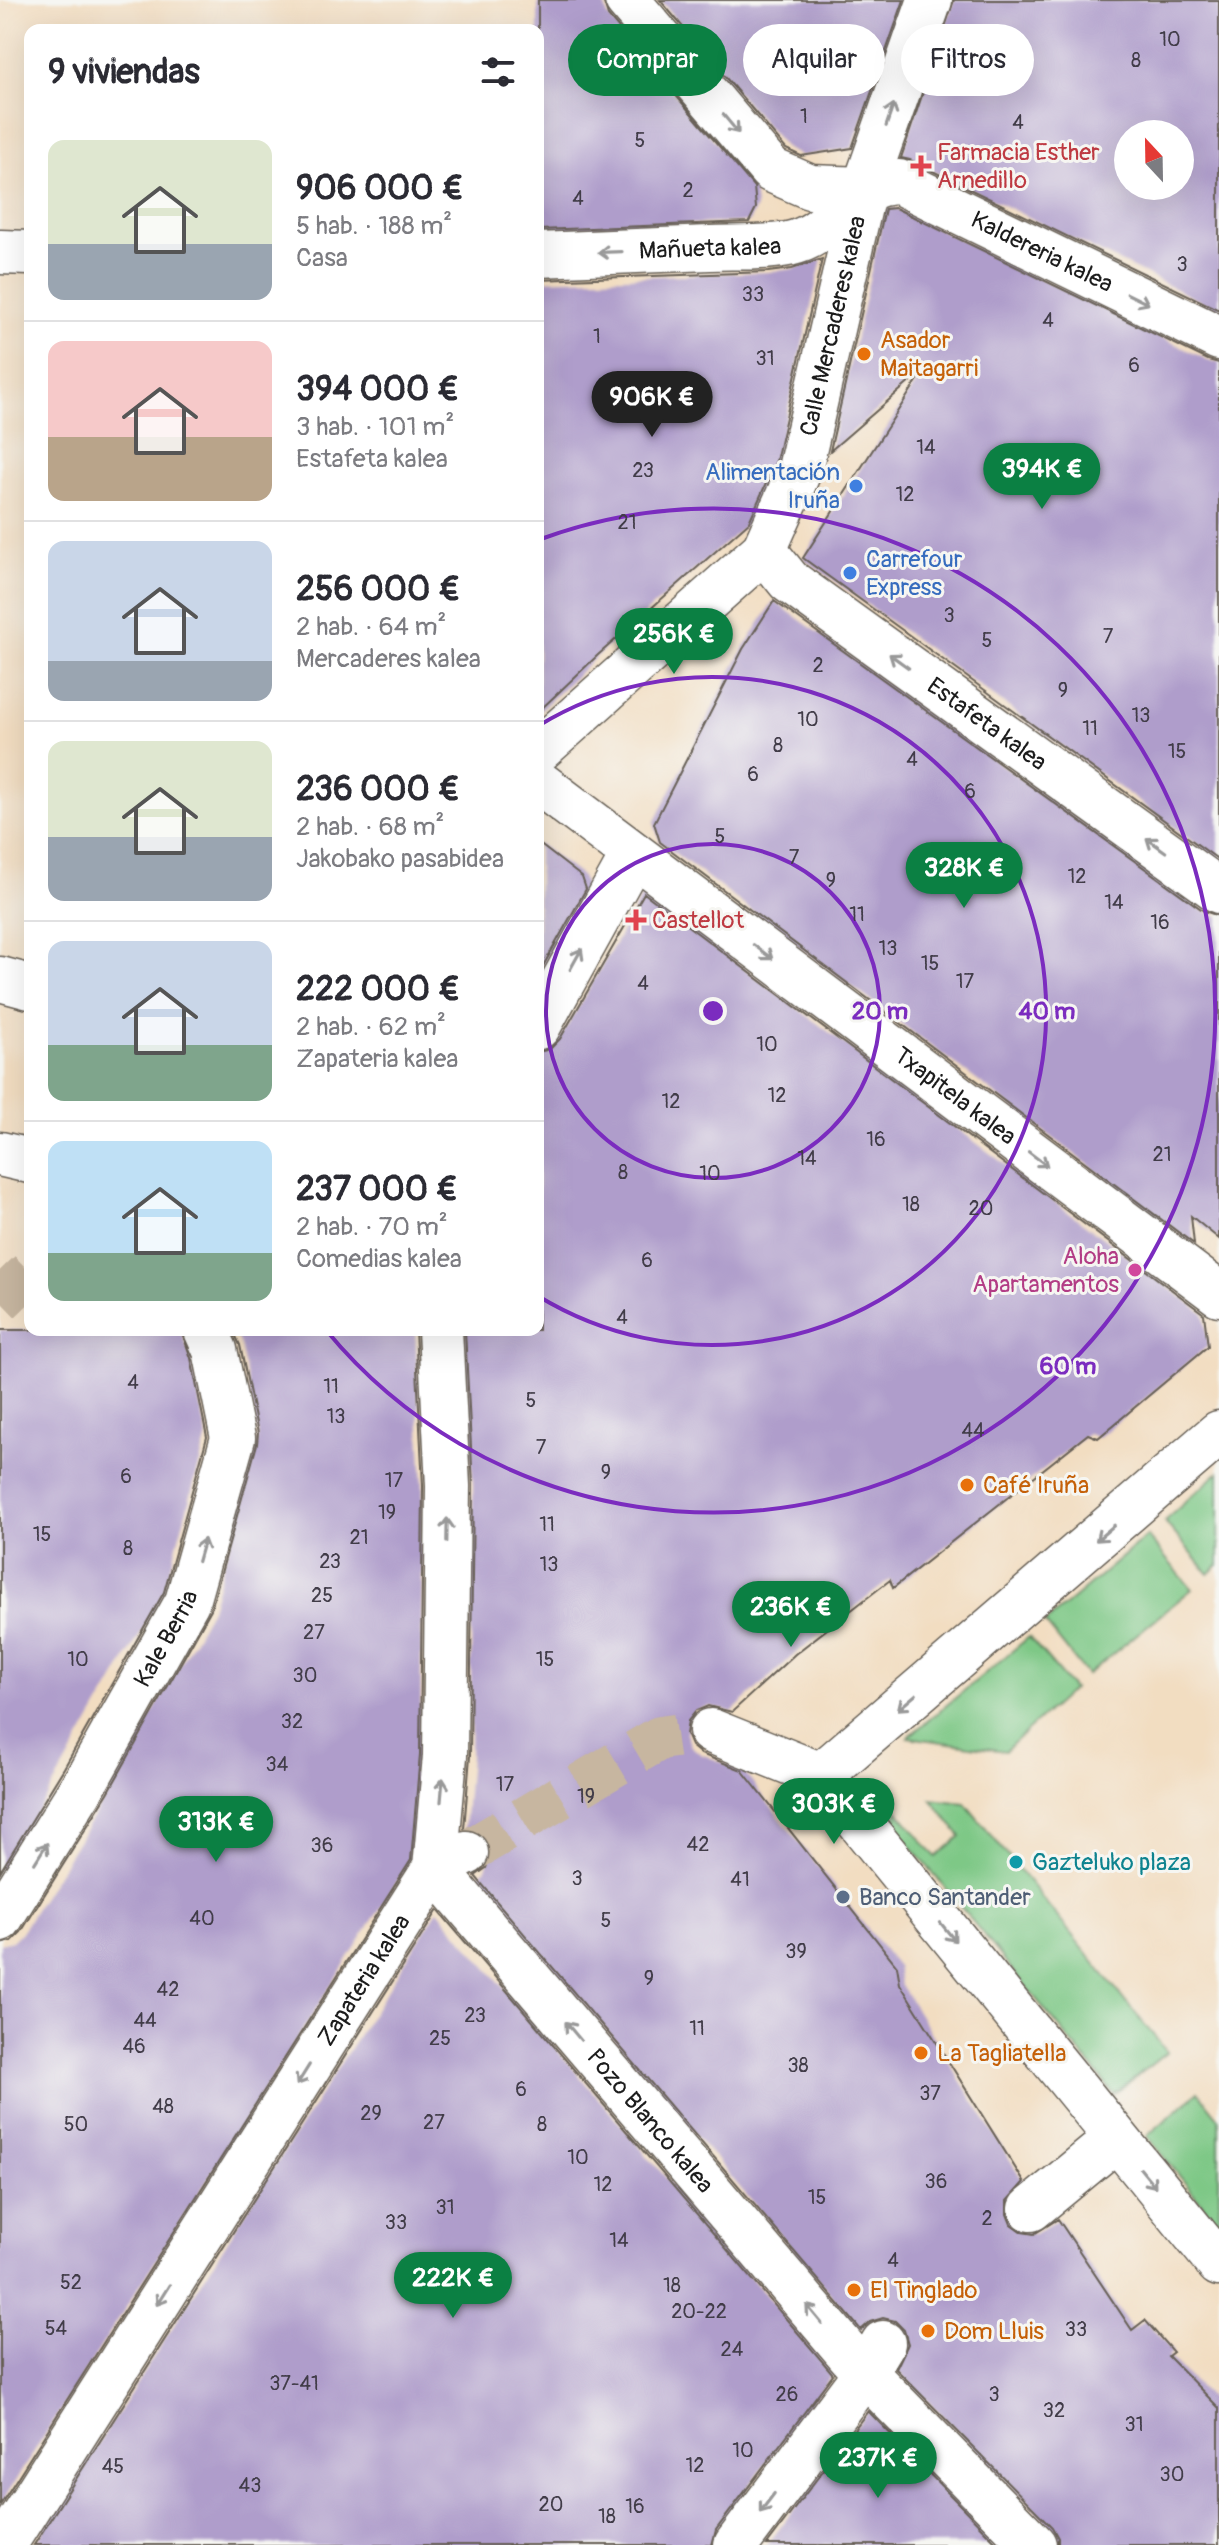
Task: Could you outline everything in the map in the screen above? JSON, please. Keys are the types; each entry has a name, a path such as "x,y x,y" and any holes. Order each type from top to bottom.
{"street":[{"name":"Kaldereria kalea","path":"627,0 771,170 810,187 864,189 881,182 899,182 1219,338"},
{"name":"Calle Mercaderes kalea","path":"764,550 800,469 864,189 930,0"},
{"name":"Mañueta kalea","path":"544,255 750,247 796,242 822,229 864,189"},
{"path":"0,252 24,253"},
{"path":"544,746 764,550"},
{"name":"Estafeta kalea","path":"764,550 789,581 1219,891"},
{"name":"Txapitela kalea","path":"544,787 1219,1294"},
{"path":"544,1016 633,855"},
{"path":"0,979 24,985"},
{"path":"0,1154 24,1160"},
{"name":"Kale Berria","path":"0,1919 86,1781 187,1602 233,1438 215,1350 209,1336"},
{"name":"Zapateria kalea","path":"4,2545 450,1860 445,1756 448,1486 440,1336"},
{"path":"821,1775 1219,1433"},
{"path":"711,1731 821,1775 1219,2264"},
{"name":"Pozo Blanco kalea","path":"450,1860 1034,2545"},
{"path":"1031,2209 1116,2139"},
{"path":"736,2545 874,2358"}],"green space":[{"path":"1219,1472 1219,1565 1209,1574 1164,1521"},
{"path":"1147,1536 1192,1589 1087,1675 1045,1623"},
{"path":"1029,1637 1073,1689 1005,1751 908,1737"},
{"path":"931,1799 965,1803 1167,2052 1114,2094 882,1811 896,1809 936,1857 961,1836"},
{"path":"1198,2092 1219,2118 1219,2225 1147,2136"}],"building":[{"path":"538,0 603,0 608,16 615,24 568,24 568,96 676,96 754,187 756,208 749,222 544,230 544,24 538,24"},
{"path":"660,0 904,0 885,54 885,24 743,24 743,96 870,96 852,148 801,156 786,149 727,79 727,24 680,24"},
{"path":"954,0 1219,0 1219,310 901,158 922,96 1034,96 1034,24 946,24"},
{"path":"895,208 1219,363 1219,860 803,558 921,375 830,451 885,209"},
{"path":"822,259 776,461 749,522 544,706 544,280 792,269"},
{"path":"774,601 1204,911 1219,916 1219,1239 1191,1216 1194,1244 660,842 654,823 743,649"},
{"path":"544,848 582,877 586,889 544,964"},
{"path":"644,893 1204,1314 1208,1346 1098,1438 1088,1434 893,1588 890,1580 795,1654 732,1712 708,1706 696,1711 688,1721 686,1734 691,1746 701,1754 742,1770 897,1966 900,1984 1024,2182 1007,2201 1011,2224 1022,2232 1034,2234 1058,2219 1132,2330 1145,2320 1173,2352 1168,2356 1219,2408 1219,2545 1058,2545 1052,2527 896,2369 908,2344 904,2330 895,2321 883,2318 870,2322 861,2330 475,1876 486,1868 491,1854 489,1843 481,1833 464,1829 470,1756 473,1486 465,1336 544,1336 544,1050 560,1039"},
{"path":"0,1330 24,1330 24,1336 183,1336 191,1358 207,1437 164,1592 64,1768 0,1872"},
{"path":"236,1336 415,1336 423,1486 420,1755 411,1860 0,2505 0,1944 12,1941 21,1932 108,1793 211,1609 257,1444 258,1433"},
{"path":"438,1910 833,2374 716,2530 712,2545 34,2545"},
{"path":"868,2411 999,2545 767,2545"}],"tunnel":[{"path":"0,1301 24,1278"},
{"path":"466,1853 660,1738 711,1731"}],"place":[{"name":"Farmacia Esther Arnedillo","path":"921,166"},
{"name":"Asador Maitagarri","path":"864,354"},
{"name":"Alimentación Iruña","path":"856,486"},
{"name":"Carrefour Express","path":"850,573"},
{"name":"Castellot","path":"636,920"},
{"name":"Aloha Apartamentos","path":"1135,1270"},
{"name":"Café Iruña","path":"967,1485"},
{"name":"Gazteluko plaza","path":"1016,1862"},
{"name":"Banco Santander","path":"843,1897"},
{"name":"La Tagliatella","path":"921,2053"},
{"name":"El Tinglado","path":"854,2290"},
{"name":"Dom Lluis","path":"928,2331"}]}
